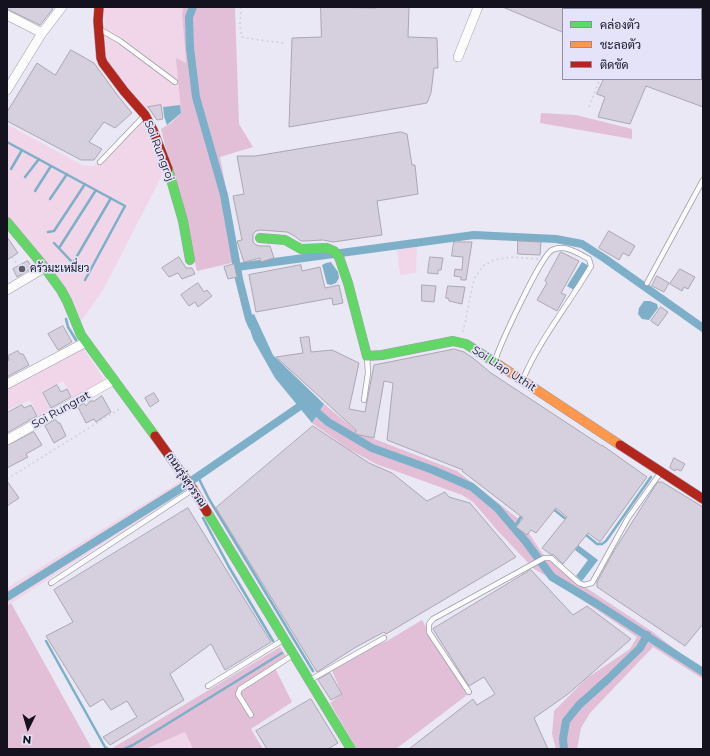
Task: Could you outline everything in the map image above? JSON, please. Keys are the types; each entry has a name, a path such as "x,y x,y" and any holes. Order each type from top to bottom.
{"street":[{"path":"7,90 42,33 62,7"},
{"name":"Soi Rungroj","path":"99,7 99,28 103,63 124,91 145,115 153,130 166,163 183,221 190,260"},
{"path":"458,57 478,7"},
{"path":"7,15 42,33"},
{"name":"ถนนรุ่งสุวรรณ","path":"7,222 61,290 69,304 75,326 187,479 351,749"},
{"path":"260,238 280,239 287,241 300,249 328,249 337,254 350,287 367,356"},
{"path":"7,290 44,268"},
{"name":"Soi Liap Uthit","path":"367,356 382,355 453,341 461,342 703,499"},
{"path":"7,384 86,342"},
{"name":"Soi Rungrat","path":"7,440 114,380"}],"lane":[{"path":"99,28 120,41 175,82"},
{"path":"100,162 145,115"},
{"path":"647,283 703,180"},
{"path":"494,362 498,349 528,288 548,253 560,248 568,249 589,259 591,266 537,350 522,381"},
{"path":"364,400 368,373 367,356"},
{"path":"469,692 429,632 429,624 433,620 544,558 551,558 578,583 584,585 592,583 628,518 661,472"},
{"path":"51,582 193,489"},
{"path":"310,680 384,638"},
{"path":"208,686 285,639"},
{"path":"251,715 240,699 238,694 240,689 294,654"}],"path":[{"path":"241,7 240,26 242,37 284,42"},
{"path":"589,108 600,80"},
{"path":"12,257 18,266"},
{"path":"461,342 474,279 483,266 494,260 511,257 544,260"},
{"path":"7,479 130,401"}],"shaded area":[{"path":"104,7 183,7 182,14 186,63 177,59 180,105 144,109 105,59"},
{"path":"183,7 235,7 239,124 253,147 220,157 240,261 197,271 161,129 171,123 181,113 176,58 186,63 182,14"},
{"path":"541,113 576,115 632,129 632,139 540,123"},
{"path":"139,114 169,162 103,290 79,324 7,216 7,124 82,165 94,166 139,118"},
{"path":"417,245 416,273 400,275 397,250"},
{"path":"83,348 104,379 92,389 73,399 63,381 42,392 52,411 39,418 30,400 7,410 7,387"},
{"path":"324,404 359,433 457,471 520,520 542,553 558,567 588,589 653,632 703,669 703,679 653,647 590,713 581,728 577,749 556,749 552,734 554,711 587,678 630,649 637,637 534,569 473,502 462,495 376,464 349,449 312,423"},
{"path":"181,481 186,490 7,606 7,588"},
{"path":"11,603 92,749 7,749 7,606"},
{"path":"422,620 467,695 396,749 357,749 330,703 342,694 330,666 362,650 387,641"},
{"path":"280,647 286,656 273,664 292,702 251,729 263,749 193,749 185,732 146,749 111,749"},
{"path":"185,732 193,749 146,749"}],"water":[{"path":"180,105 181,113 167,125 163,107"},
{"path":"331,262 338,272 339,278 336,283 331,285 327,284 322,265"},
{"path":"582,262 589,266 574,290 567,286"},
{"path":"644,301 650,301 657,304 658,308 649,320 642,319 638,314 639,308"},
{"path":"254,314 273,355 324,404 312,423 275,378 253,339 246,317"},
{"path":"578,545 598,560 582,581 576,576 588,560 575,550"}],"building":[{"path":"7,7 50,7 53,9 40,25 7,9"},
{"path":"321,7 409,7 408,37 437,38 438,68 434,68 431,93 427,103 289,127 292,38 321,37"},
{"path":"503,7 563,7 562,32"},
{"path":"71,50 94,63 132,113 115,128 104,122 89,142 102,149 94,160 81,160 7,121 7,112 37,63 55,75"},
{"path":"703,79 703,107 646,86 630,124 598,117 605,97 597,94 604,80"},
{"path":"161,105 163,119 157,120 148,107"},
{"path":"401,132 407,134 412,165 415,165 418,194 377,201 382,235 333,242 323,240 301,241 287,232 260,230 253,234 253,242 260,246 270,246 274,258 261,262 260,258 244,262 237,241 242,240 233,196 244,194 237,156 255,156"},
{"path":"609,231 635,246 629,256 623,253 619,260 599,248"},
{"path":"7,237 18,253 7,260"},
{"path":"518,241 541,242 540,255 518,254"},
{"path":"454,242 472,242 466,280 461,280 461,277 454,276 455,269 462,270 463,257 452,256"},
{"path":"561,252 579,261 561,293 566,295 557,311 537,300 547,283 545,281"},
{"path":"179,257 186,268 192,268 195,274 182,279 178,273 169,277 162,268"},
{"path":"430,257 443,258 441,270 438,270 438,274 428,273"},
{"name":"ครัวมะเหมี่ยว","path":"28,261 32,268 17,277 13,269"},
{"path":"234,264 237,277 228,279 224,267"},
{"path":"301,265 302,271 320,267 325,288 339,285 343,303 333,305 332,298 256,312 249,275"},
{"path":"680,269 695,277 688,289 684,287 682,291 670,284"},
{"path":"657,276 669,283 664,292 652,286"},
{"path":"198,283 204,292 207,290 212,296 198,307 195,302 189,306 181,295"},
{"path":"422,285 436,286 434,302 422,301"},
{"path":"448,286 465,287 462,304 449,301 449,299 446,298"},
{"path":"661,307 668,312 658,326 651,321"},
{"path":"63,326 72,342 58,350 48,334"},
{"path":"309,337 311,352 332,350 359,363 349,409 365,412 374,365 454,349 464,352 491,373 602,445 647,477 600,542 588,533 563,564 554,555 542,548 567,517 556,508 536,533 531,530 527,535 516,527 523,518 462,471 463,470 387,440 393,383 384,381 374,438 355,434 356,430 276,357 303,353 300,338"},
{"path":"18,351 20,354 23,354 29,365 7,377 8,356"},
{"path":"57,385 61,392 67,389 71,397 51,408 43,393"},
{"path":"154,393 159,401 150,407 145,398"},
{"path":"102,396 111,412 96,422 94,419 86,423 78,407 84,403 86,406 90,401 94,401"},
{"path":"22,405 24,408 31,405 37,416 7,433 7,413"},
{"path":"55,420 60,423 66,436 54,443 45,426"},
{"path":"313,426 369,463 392,473 427,501 445,492 449,497 470,503 516,557 386,634 384,632 356,647 317,672 216,508"},
{"path":"34,432 42,445 26,454 28,457 7,468 7,446"},
{"path":"674,458 685,464 681,471 676,469 675,471 670,468"},
{"path":"7,481 19,498 7,506"},
{"path":"658,482 662,482 703,507 703,624 685,646 597,587 597,582 614,551"},
{"path":"188,508 271,642 225,670 211,644 170,674 184,700 110,745 103,737 137,717 127,701 111,710 103,699 90,707 46,636 73,622 54,590"},
{"path":"531,570 573,615 587,606 631,639 568,694 534,718 548,749 409,749 473,699 477,705 495,694 484,677 469,686 433,629"},
{"path":"330,673 342,694 331,700 318,680"},
{"path":"311,699 338,743 328,749 267,749 256,731"}],"waterway":[{"path":"193,7 189,17 190,48 196,97 224,195 239,279 252,326"},
{"path":"7,142 125,206 85,280"},
{"path":"11,169 22,150"},
{"path":"25,177 39,159"},
{"path":"35,191 51,166"},
{"path":"50,199 67,174"},
{"path":"48,232 54,231 85,184"},
{"path":"59,248 96,190"},
{"path":"54,243 73,263 111,198"},
{"path":"237,267 474,235 556,239 582,244 703,328"},
{"path":"66,319 68,327 76,340"},
{"path":"7,597 178,490 306,402"},
{"path":"311,407 328,422 372,448 433,470 472,487 497,508 526,542 552,577 703,672"},
{"path":"198,477 209,499 313,671"},
{"path":"585,534 597,544 602,544 606,541 651,477"},
{"path":"552,508 567,520"},
{"path":"514,528 522,515"},
{"path":"203,518 229,567 273,641"},
{"path":"564,749 563,739 566,721 579,705 640,648 647,635"},
{"path":"46,641 105,747 108,749"},
{"path":"124,749 133,745 282,653"}],"traffic: fast":[{"path":"168,169 183,221 190,260"},
{"path":"7,222 42,264 61,290 81,335 155,436"},
{"path":"260,238 285,240 301,249 327,248 334,251 339,257 348,283 367,356 382,355 453,341 466,344 499,365"},
{"path":"207,512 351,749"}],"traffic: slow":[{"path":"499,365 620,445"}],"traffic: jam":[{"path":"99,7 98,21 101,58 103,63 124,91 145,115 153,130 168,169"},
{"path":"155,436 193,489 207,512"},
{"path":"620,445 703,499"}],"place":[{"name":"ครัวมะเหมี่ยว","path":"22,269"}]}
